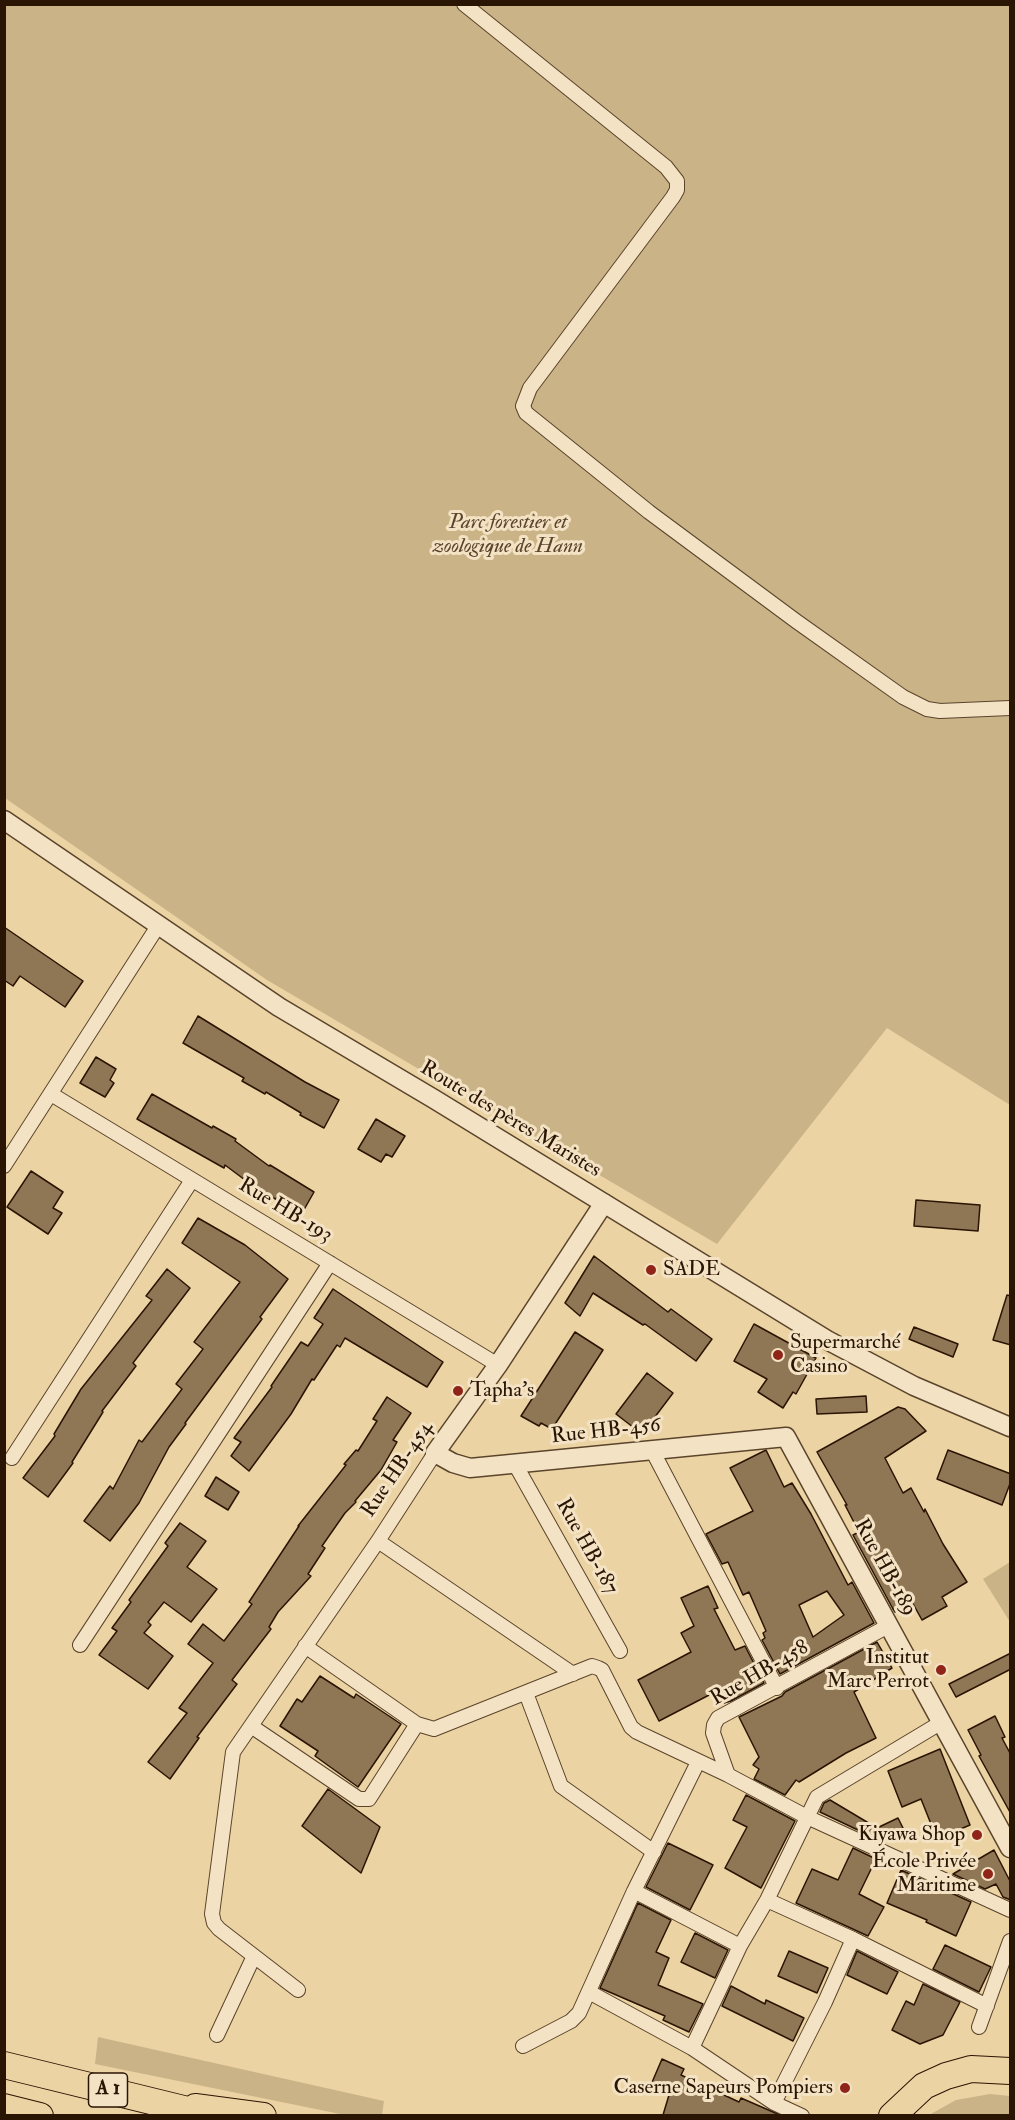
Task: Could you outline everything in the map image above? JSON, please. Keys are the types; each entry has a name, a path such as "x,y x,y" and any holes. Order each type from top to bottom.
{"highway":[{"name":"A 1","path":"4,2066 212,2115"},
{"path":"892,2115 924,2086 946,2076 971,2069 1011,2071"},
{"path":"915,2115 940,2095 966,2086 991,2082 1011,2084"},
{"path":"166,2104 263,2115"},
{"path":"4,2107 40,2115"}],"street":[{"path":"464,4 666,167 677,181 677,190 673,197 530,388 523,406 526,413 658,518 903,697 927,709 940,711 1011,708"},
{"name":"Route des pères Maristes","path":"4,820 279,1007 827,1340 914,1386 959,1403 1011,1427"},
{"path":"4,1166 158,926"},
{"name":"Rue HB-193","path":"51,1094 498,1365"},
{"path":"12,1458 192,1180"},
{"name":"Rue HB-454","path":"298,1990 214,1923 212,1914 233,1752 378,1541 435,1453 498,1365 604,1203"},
{"path":"80,1645 330,1263"},
{"name":"Rue HB-456","path":"435,1453 453,1463 470,1468 786,1437"},
{"name":"Rue HB-189","path":"786,1437 1011,1848"},
{"path":"652,1450 777,1688"},
{"name":"Rue HB-187","path":"515,1464 620,1651"},
{"path":"378,1541 573,1674"},
{"name":"Rue HB-458","path":"728,1775 713,1733 718,1718 890,1625"},
{"path":"305,1646 417,1724 434,1729 592,1666 602,1670 631,1727 637,1732 728,1775 807,1817 1011,1910"},
{"path":"526,1693 561,1786 654,1852"},
{"path":"692,2048 817,1797 942,1722"},
{"path":"251,1726 359,1798 369,1799 417,1724"},
{"path":"523,2046 571,2021 579,2013 633,1891 698,1762"},
{"path":"633,1891 741,1946"},
{"path":"767,1900 853,1939 987,2006"},
{"path":"774,2103 825,2002 853,1939"},
{"path":"980,2027 1011,1941"},
{"path":"217,2035 254,1956"},
{"path":"589,1992 692,2048 774,2103 802,2115"}],"green space":[{"name":"Parc forestier et zoologique de Hann","path":"5,5 1010,5 1010,1105 887,1028 717,1244 267,980 5,798"},
{"path":"1010,1562 1010,1622 983,1579"},
{"path":"98,2037 384,2101 382,2115 345,2115 95,2064"},
{"path":"990,2094 1010,2096 1010,2115 929,2115 956,2100"}],"building":[{"path":"4,927 83,981 65,1007 20,976 13,986 4,980"},
{"path":"198,1016 305,1082 339,1100 324,1128 266,1092 265,1094 242,1081 244,1078 183,1043"},
{"path":"96,1057 116,1069 110,1080 114,1083 105,1097 80,1083"},
{"path":"152,1094 236,1139 235,1141 269,1166 314,1192 301,1215 225,1165 224,1168 137,1119"},
{"path":"376,1119 405,1136 392,1157 386,1154 381,1162 358,1149"},
{"path":"31,1171 63,1192 53,1208 62,1213 48,1234 7,1207"},
{"path":"916,1200 980,1205 978,1231 914,1226"},
{"path":"198,1218 245,1245 288,1279 260,1317 262,1319 185,1423 169,1447 139,1503 110,1541 84,1521 110,1486 113,1489 139,1440 142,1442 182,1389 176,1384 203,1349 194,1342 240,1282 182,1243"},
{"path":"594,1256 668,1312 671,1309 712,1339 696,1361 645,1324 643,1325 593,1293 580,1316 565,1303"},
{"path":"167,1269 190,1288 133,1363 136,1366 102,1411 73,1463 48,1497 23,1478 55,1436 54,1434 81,1389 152,1300 146,1296"},
{"path":"333,1289 443,1362 427,1387 345,1338 340,1347 337,1345 314,1380 312,1379 291,1414 249,1471 231,1456 241,1442 234,1438 272,1387 301,1342 308,1346 323,1324 314,1318"},
{"path":"1007,1295 1011,1296 1011,1345 993,1340"},
{"path":"754,1324 816,1358 796,1394 793,1392 783,1408 758,1392 767,1379 734,1361"},
{"path":"914,1327 958,1344 953,1357 909,1339"},
{"path":"575,1332 603,1350 552,1429 541,1423 539,1426 521,1416"},
{"path":"647,1373 673,1393 642,1434 616,1414"},
{"path":"866,1396 867,1412 817,1414 816,1399"},
{"path":"387,1397 411,1413 393,1440 397,1442 381,1470 345,1513 322,1546 325,1548 308,1574 311,1576 278,1612 269,1627 271,1629 232,1680 237,1684 197,1737 199,1738 170,1779 148,1762 187,1713 179,1708 213,1663 188,1644 203,1624 224,1641 252,1604 249,1602 298,1526 346,1465 344,1464 356,1450 358,1451 377,1421 373,1419"},
{"path":"898,1407 905,1409 926,1431 885,1458 903,1493 911,1488 924,1512 925,1509 943,1544 967,1582 942,1597 947,1606 922,1620 912,1602 895,1612 893,1609 853,1535 859,1532 845,1505 847,1505 817,1452"},
{"path":"766,1450 784,1487 792,1483 848,1585 852,1582 874,1623 780,1674 762,1640 765,1638 763,1633 766,1631 749,1592 743,1595 728,1562 722,1564 706,1534 753,1511 730,1468","holes":["827,1591 844,1615 813,1637 799,1605"]},
{"path":"948,1450 1011,1474 1011,1481 1002,1505 937,1479"},
{"path":"216,1477 239,1492 228,1510 205,1496"},
{"path":"180,1523 206,1541 187,1567 217,1589 191,1622 164,1602 148,1622 151,1625 144,1633 173,1656 148,1689 99,1655 117,1631 112,1628 131,1602 129,1600 168,1546 165,1543"},
{"path":"708,1586 718,1608 714,1609 735,1650 745,1646 764,1683 731,1701 717,1705 713,1693 659,1721 638,1680 691,1652 681,1633 694,1626 681,1598"},
{"path":"877,1642 892,1668 854,1692 876,1738 846,1753 799,1782 796,1780 785,1795 754,1779 759,1769 753,1765 759,1757 739,1717 782,1696 785,1692"},
{"path":"1011,1653 1011,1669 956,1697 949,1684"},
{"path":"320,1676 354,1698 356,1694 401,1724 358,1787 315,1756 318,1751 280,1726 297,1699 302,1702"},
{"path":"995,1716 1005,1737 1002,1738 1011,1755 1011,1814 979,1756 981,1755 968,1730"},
{"path":"940,1749 970,1825 937,1839 921,1799 902,1807 888,1771"},
{"path":"328,1789 380,1827 361,1873 302,1826"},
{"path":"746,1795 795,1821 761,1888 725,1868 747,1827 733,1820"},
{"path":"830,1800 877,1828 898,1818 904,1830 881,1841 820,1812 824,1803"},
{"path":"668,1843 713,1865 690,1910 646,1887"},
{"path":"853,1848 876,1859 859,1894 884,1907 868,1936 796,1903 812,1869 838,1880"},
{"path":"994,1850 1011,1883 1011,1900 1003,1897 996,1884 985,1889 953,1874"},
{"path":"901,1870 971,1902 956,1936 926,1922 927,1920 887,1903"},
{"path":"638,1903 671,1920 656,1952 669,1958 658,1985 703,2004 689,2032 663,2020 665,2016 600,1988"},
{"path":"695,1933 728,1950 715,1978 681,1962"},
{"path":"945,1945 991,1967 979,1992 933,1969"},
{"path":"789,1951 828,1968 817,1993 778,1976"},
{"path":"857,1951 898,1972 887,1994 847,1975"},
{"path":"923,1984 960,2002 943,2035 920,2044 892,2030 906,2001 914,2005"},
{"path":"731,1986 765,2004 766,2000 804,2018 793,2041 722,2006"},
{"path":"662,2059 684,2069 681,2075 739,2102 741,2098 780,2115 663,2115 669,2095 650,2087"}],"place":[{"name":"SADE","path":"651,1270"},
{"name":"Supermarché Casino","path":"778,1355"},
{"name":"Tapha's","path":"458,1391"},
{"name":"Institut Marc Perrot","path":"941,1670"},
{"name":"Kiyawa Shop","path":"977,1835"},
{"name":"École Privée Maritime","path":"988,1874"},
{"name":"Caserne Sapeurs Pompiers","path":"845,2088"}]}
